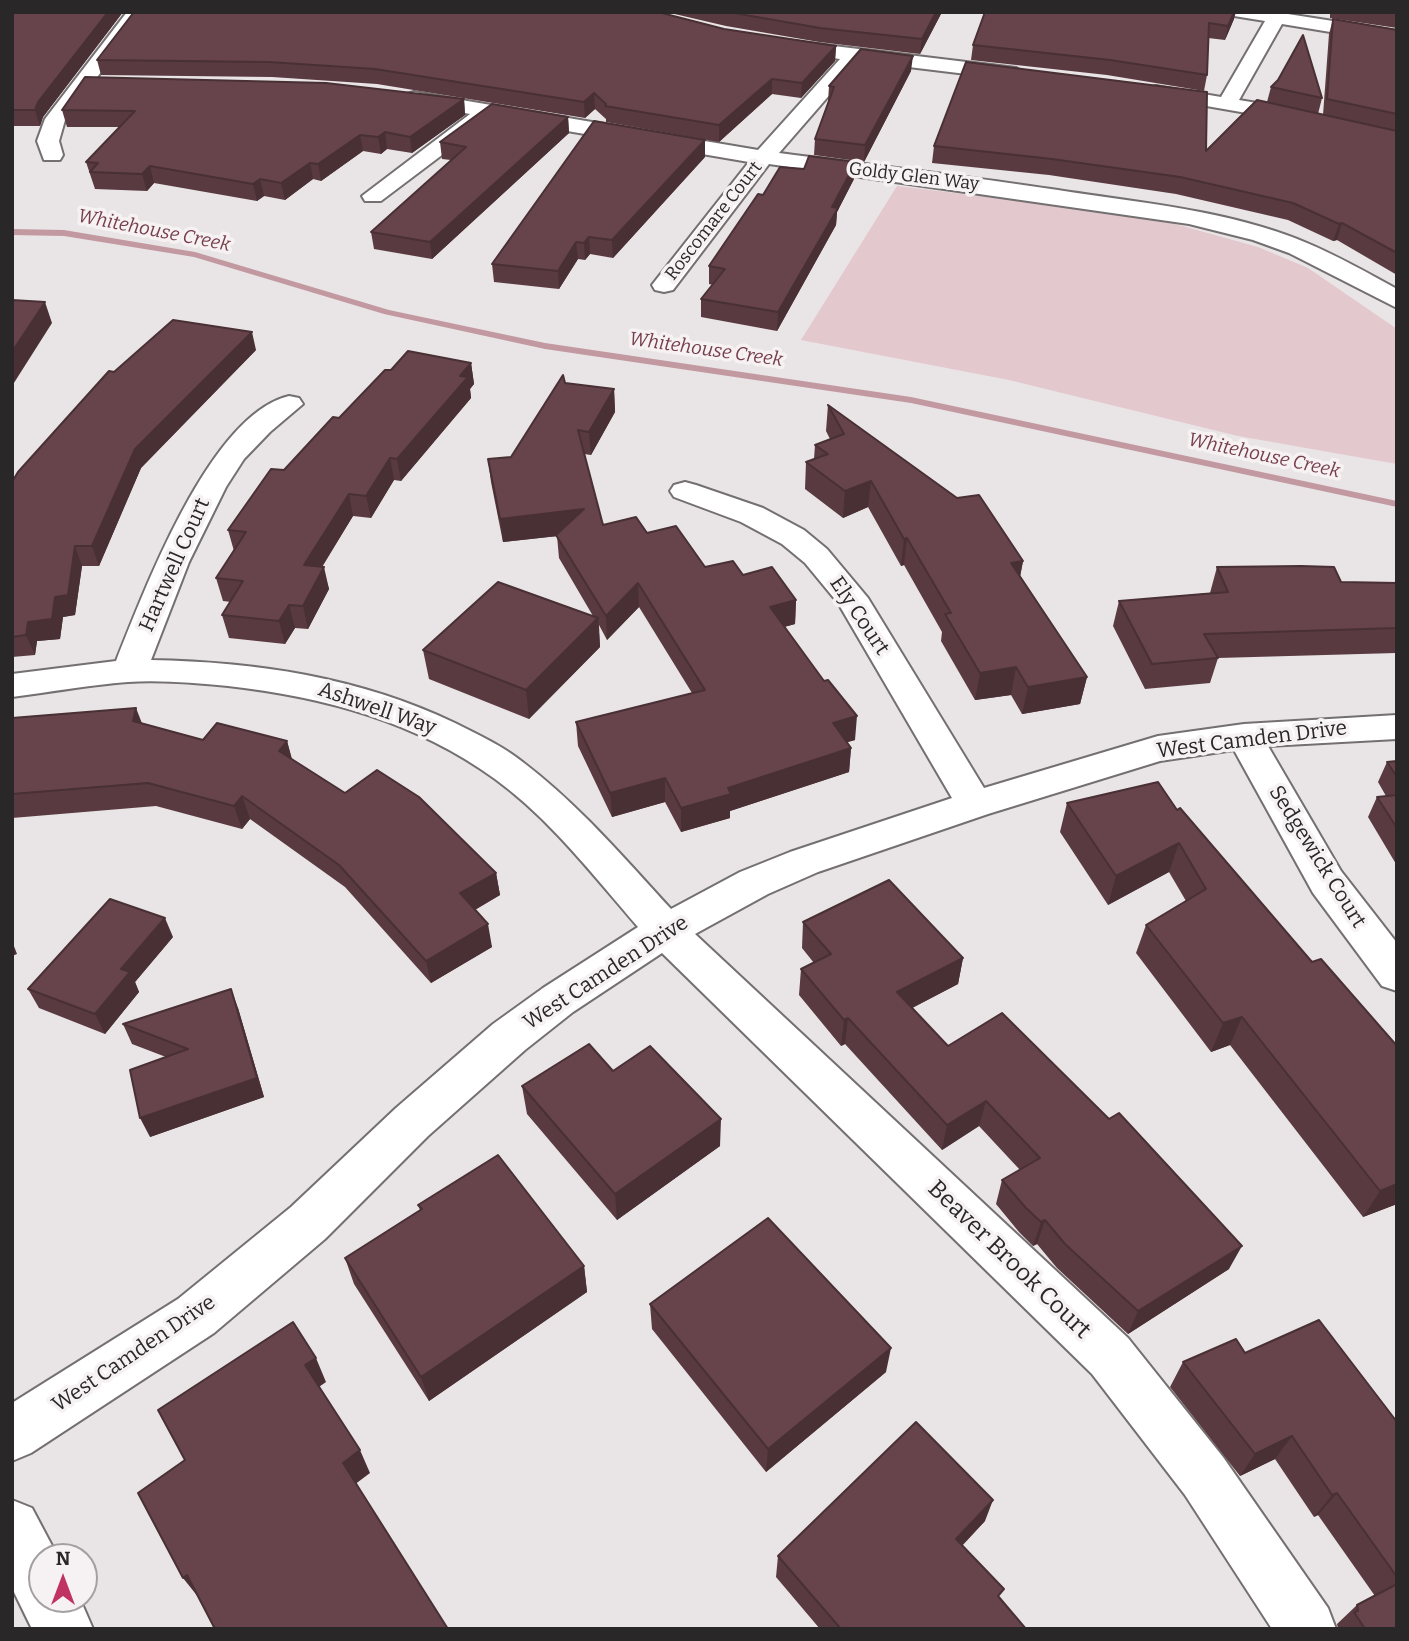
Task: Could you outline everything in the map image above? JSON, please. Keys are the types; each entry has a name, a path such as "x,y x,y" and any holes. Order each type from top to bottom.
{"street":[{"path":"52,155 48,141 49,130 137,12"},
{"path":"1240,12 1279,14 1397,37"},
{"path":"1227,103 1279,14"},
{"path":"763,42 853,56 1033,76"},
{"name":"Roscomare Court","path":"664,285 764,157 853,56"},
{"path":"82,84 109,85"},
{"path":"1141,90 1315,120 1397,141"},
{"name":"Goldy Glen Way","path":"390,94 652,140 1190,217 1261,235 1298,248 1354,275 1397,300"},
{"path":"373,196 489,110"},
{"name":"Hartwell Court","path":"129,671 195,509 223,468 255,431 273,413 289,404"},
{"name":"Ely Court","path":"685,491 752,515 793,537 816,556 852,598 975,804"},
{"name":"Ashwell Way","path":"12,686 129,671 198,672 284,681 366,701 442,730 510,771 570,823 666,931"},
{"name":"West Camden Drive","path":"12,1434 197,1316 308,1223 412,1122 509,1037 558,1000 666,931 754,883 804,862 975,804 1158,749 1244,736 1397,727"},
{"name":"Sedgewick Court","path":"1244,736 1327,882 1397,974"},
{"name":"Beaver Brook Court","path":"666,931 1110,1356 1204,1476 1307,1629"},
{"path":"12,1528 28,1559"},
{"path":"55,1613 64,1629"}],"shaded area":[{"path":"897,186 1087,209 1168,222 1258,247 1308,268 1397,329 1397,464 1238,436 1009,380 801,340"}],"building":[{"path":"12,12 108,12 38,102 35,110 12,110"},
{"path":"134,12 658,12 724,29 836,46 802,83 772,79 719,125 605,106 594,93 584,102 375,69 269,62 97,60"},
{"path":"728,12 936,12 922,39 820,28"},
{"path":"985,12 1234,12 1228,26 1209,23 1207,75 1110,60 973,45"},
{"path":"1333,19 1397,30 1397,114 1327,99"},
{"path":"1303,35 1322,98 1271,87 1278,80"},
{"path":"861,49 913,56 865,145 815,139 834,87 829,86"},
{"path":"966,62 1207,92 1206,151 1257,100 1397,131 1397,253 1342,223 1293,203 1180,177 934,146"},
{"path":"85,77 326,83 464,99 410,137 385,132 378,137 360,135 318,164 310,163 281,183 260,179 253,184 150,166 142,174 90,172 98,163 86,162 135,111 62,110"},
{"path":"492,104 568,117 430,242 371,232 466,147 440,142"},
{"path":"594,121 705,140 612,240 589,237 584,243 576,242 558,271 492,264"},
{"path":"809,156 856,162 832,207 838,208 778,312 701,299 725,269 709,266 758,194 763,195 780,167 804,169"},
{"path":"12,300 45,302 12,352"},
{"path":"173,320 252,332 135,449 92,546 75,546 68,595 55,597 52,619 28,622 26,635 12,637 12,482 109,371 114,372"},
{"path":"408,351 471,363 460,376 468,377 397,459 390,458 366,496 349,494 304,565 324,567 303,606 289,605 279,621 222,615 243,581 216,578 246,532 228,530 271,469 284,470 333,417 339,418 385,370 391,370"},
{"path":"563,375 565,383 614,389 589,432 578,430 603,525 636,517 647,533 676,526 705,567 733,561 743,575 772,567 796,600 770,607 824,681 828,680 857,716 833,723 851,748 728,788 731,794 681,808 665,778 610,793 576,722 705,690 638,583 606,616 556,535 584,509 500,519 488,459 511,457"},
{"path":"828,405 957,498 979,495 1023,561 1011,563 1087,677 1028,687 1016,667 980,673 945,614 951,613 871,481 845,491 806,462 828,454 815,445 844,434"},
{"path":"1217,567 1334,567 1341,582 1397,583 1397,628 1204,634 1218,658 1152,664 1119,601 1228,592"},
{"path":"498,582 598,618 526,690 423,650"},
{"path":"136,708 133,721 203,740 217,723 287,741 279,751 345,793 377,770 419,797 496,873 460,893 488,924 426,961 339,865 242,796 234,806 148,783 12,794 12,718"},
{"path":"1397,761 1397,777 1387,762"},
{"path":"1158,782 1177,810 1180,808 1312,962 1321,959 1397,1046 1397,1184 1380,1191 1242,1017 1223,1023 1146,925 1206,889 1179,843 1116,876 1067,803"},
{"path":"1397,795 1397,828 1377,797"},
{"path":"889,880 963,958 897,992 948,1046 1002,1013 1109,1119 1119,1113 1242,1246 1138,1311 1065,1244 1045,1220 1041,1222 1026,1208 1002,1180 1040,1158 986,1101 947,1125 848,1018 844,1020 801,969 831,954 803,922"},
{"path":"110,899 165,918 121,969 130,972 95,1014 28,989"},
{"path":"231,989 257,1078 140,1118 130,1070 188,1049 123,1024"},
{"path":"589,1044 613,1071 650,1046 721,1119 615,1194 522,1086"},
{"path":"498,1155 584,1266 421,1377 345,1258 422,1209 418,1205"},
{"path":"768,1218 891,1348 768,1449 650,1304"},
{"path":"1319,1320 1397,1422 1397,1577 1337,1493 1332,1495 1292,1436 1255,1454 1183,1362 1236,1339 1245,1353"},
{"path":"293,1322 316,1358 305,1365 360,1450 343,1463 448,1629 215,1629 187,1575 183,1578 138,1493 185,1460 158,1410"},
{"path":"916,1422 993,1500 956,1539 1004,1589 998,1596 1026,1629 841,1629 778,1556"},
{"path":"1397,1584 1397,1629 1365,1629 1354,1612 1358,1611 1357,1605"}],"waterway":[{"name":"Whitehouse Creek","path":"12,232 64,233 195,255 387,312 545,346 911,400 1397,504"}]}
